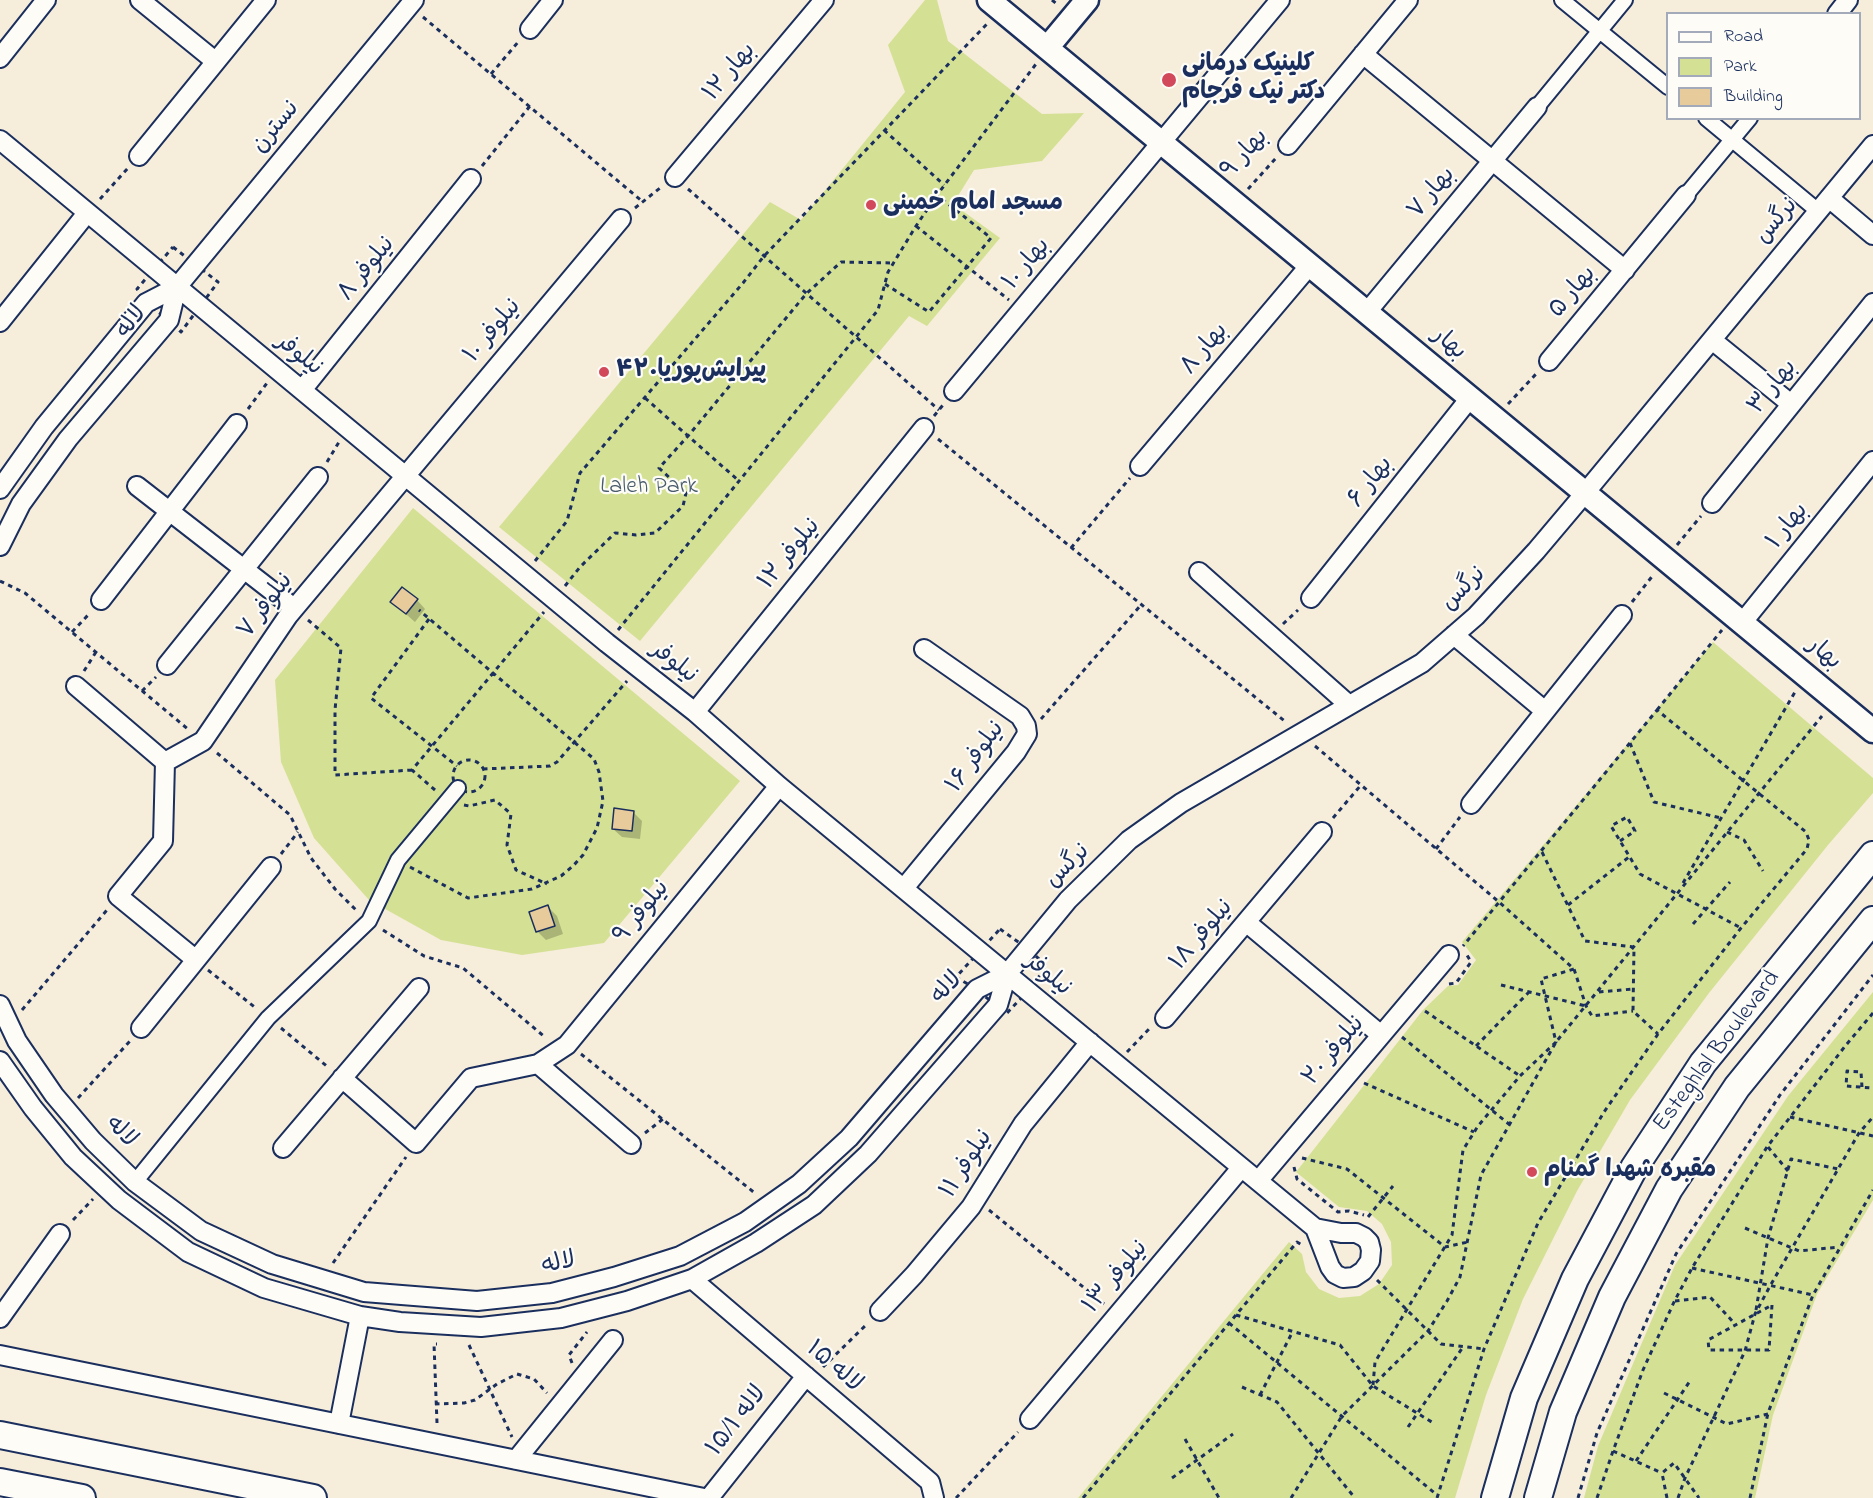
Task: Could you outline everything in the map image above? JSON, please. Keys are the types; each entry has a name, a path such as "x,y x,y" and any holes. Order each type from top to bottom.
{"main road":[{"name":"Esteghlal Boulevard","path":"1496,1498 1524,1398 1575,1279 1634,1168 1704,1063 1873,855"},
{"name":"Esteghlal Boulevard","path":"1538,1498 1563,1412 1612,1296 1670,1189 1737,1087 1873,920"},
{"path":"0,1435 313,1498"},
{"path":"0,1482 82,1498"}],"street":[{"path":"0,58 46,0"},
{"path":"140,0 215,61"},
{"path":"139,156 266,0"},
{"path":"530,29 553,0"},
{"name":"بهار ۱۲","path":"675,177 824,0"},
{"path":"1047,48 1087,0"},
{"name":"بهار ۱۰","path":"954,391 1280,0"},
{"name":"بهار ۹","path":"1288,145 1408,0"},
{"path":"1562,0 1666,85"},
{"path":"1537,107 1625,0"},
{"path":"1839,12 1848,0"},
{"name":"نسترن","path":"177,287 412,3"},
{"name":"بهار","path":"999,3 1047,48 1873,732"},
{"path":"1363,54 1624,270"},
{"name":"بهار ۷","path":"1366,312 1537,107"},
{"path":"1708,120 1732,140 1824,205 1873,235"},
{"path":"1686,195 1748,120"},
{"name":"نیلوفر","path":"0,140 607,643 695,712 779,786 1315,1228"},
{"name":"نرگس","path":"1007,974 1068,900 1129,840 1181,803 1422,663 1476,616 1585,493 1873,145"},
{"name":"نیلوفر ۸","path":"302,390 471,179"},
{"name":"بهار ۵","path":"1549,361 1686,195"},
{"path":"0,322 87,213"},
{"name":"نیلوفر ۱۰","path":"405,475 621,219"},
{"name":"بهار ۸","path":"1140,466 1310,265"},
{"name":"لاله","path":"0,489 45,427 146,303 177,287"},
{"name":"لاله","path":"0,546 21,504 68,439 169,320 177,287"},
{"name":"بهار ۳","path":"1712,503 1873,303"},
{"path":"1712,340 1791,404"},
{"name":"بهار ۶","path":"1311,598 1470,398"},
{"path":"101,600 237,424"},
{"name":"نیلوفر ۱۲","path":"695,712 924,428"},
{"name":"بهار ۱","path":"1737,619 1873,460"},
{"name":"نیلوفر ۷","path":"165,762 203,741 294,608 405,475"},
{"path":"167,665 318,477"},
{"path":"137,486 294,608"},
{"path":"1199,572 1349,705"},
{"path":"1471,804 1622,615"},
{"path":"1454,635 1545,711"},
{"name":"نیلوفر ۱۶","path":"904,888 1016,752 1027,734 1026,726 1020,716 924,649"},
{"path":"76,686 165,762 163,841 118,896 195,959"},
{"name":"نیلوفر ۹","path":"538,1064 567,1045 779,786"},
{"path":"135,1182 268,1018 369,921 398,860 458,788"},
{"name":"نیلوفر ۱۸","path":"1165,1018 1322,832"},
{"path":"141,1028 271,867"},
{"path":"1246,922 1388,1039"},
{"name":"نیلوفر ۲۰","path":"1258,1181 1388,1039 1449,954"},
{"name":"لاله","path":"0,1061 33,1108 73,1157 118,1200 188,1252 264,1288 360,1316 400,1322 481,1327 561,1318 627,1301 692,1279 756,1243 814,1205 868,1154 998,1005 1007,974"},
{"name":"لاله","path":"0,1005 17,1041 54,1095 93,1141 135,1182 201,1231 272,1264 364,1292 477,1301 552,1293 614,1277 680,1256 745,1222 799,1184 849,1138 977,989 1007,974"},
{"path":"282,1148 419,988"},
{"name":"نیلوفر ۱۱","path":"880,1311 914,1275 976,1199 1023,1124 1090,1042"},
{"path":"342,1078 416,1143 471,1078 538,1064 631,1144"},
{"name":"نیلوفر ۱۳","path":"1030,1419 1242,1168"},
{"path":"0,1318 60,1234"},
{"name":"لاله ۱۵","path":"692,1279 930,1482 934,1498"},
{"path":"339,1424 360,1316"},
{"path":"516,1460 613,1340"},
{"path":"0,1355 704,1498"},
{"name":"لاله ۱۵/۱","path":"709,1498 806,1376"}],"path":[{"path":"412,3 491,74 643,202"},
{"path":"525,574 567,521 580,473 764,256 884,130 999,3"},
{"path":"491,74 530,29"},
{"path":"607,643 878,310 888,272 916,226 1047,48"},
{"path":"471,179 530,106"},
{"path":"884,130 944,185"},
{"name":"بهار ۹","path":"1235,204 1288,145"},
{"path":"87,213 139,156"},
{"path":"621,219 675,177 939,410"},
{"path":"885,284 929,312 991,238 937,195"},
{"path":"916,226 1022,310"},
{"path":"412,770 580,567 615,533 636,535 655,533 683,506 686,493 659,468 806,294 841,262 893,263"},
{"path":"1494,418 1549,361"},
{"path":"237,424 277,370"},
{"path":"954,391 924,428 1300,734 1499,902 1574,969 1586,1006 1592,1016 1633,1011"},
{"path":"645,398 739,481"},
{"path":"318,477 348,428"},
{"path":"1071,548 1140,466"},
{"path":"1270,635 1311,598"},
{"path":"72,632 101,600"},
{"path":"1027,734 1141,605"},
{"path":"294,608 341,648 335,710 335,775 412,770 447,800 469,806 495,800 511,814 507,845 516,870 547,884"},
{"path":"398,860 468,898 532,889 547,884 573,866 592,841 601,815 602,786 594,759 419,610"},
{"path":"429,619 370,698 457,766"},
{"path":"1444,985 1456,983 1471,962 1462,947 1630,742 1737,619"},
{"path":"483,769 550,766 557,762 638,668"},
{"path":"1677,894 1805,675"},
{"path":"1373,1386 1375,1362 1452,1235 1463,1150 1474,1132 1520,1076 1556,1042 1597,993 1835,700"},
{"path":"1229,1323 1437,1496 1484,1349 1538,1223 1604,1112 1658,1034 1807,849 1809,840 1806,832 1657,710"},
{"path":"1630,742 1654,802 1721,818"},
{"path":"1322,832 1361,785"},
{"path":"1436,849 1471,804"},
{"path":"1620,841 1635,831 1627,817 1611,826 1629,857 1640,874 1742,928"},
{"path":"271,867 298,831"},
{"path":"1727,832 1744,840 1763,871"},
{"path":"1541,851 1585,941 1634,947"},
{"path":"1568,905 1629,857"},
{"path":"1694,924 1730,882"},
{"path":"10,1026 118,896"},
{"path":"1634,947 1633,1011 1658,1034"},
{"path":"1291,1498 1342,1416 1428,1331 1460,1277 1481,1175 1556,1042 1540,979 1574,969"},
{"path":"1578,1498 1597,1433 1676,1254 1780,1095 1873,975"},
{"path":"1501,985 1586,1006"},
{"path":"1597,993 1633,988"},
{"path":"1476,1046 1529,992"},
{"path":"1423,1010 1520,1076"},
{"path":"1597,1498 1643,1370 1692,1269 1767,1147 1873,1013"},
{"path":"1116,1064 1155,1023 1165,1018"},
{"path":"67,1111 141,1028"},
{"path":"1388,1039 1402,1036 1509,1125"},
{"path":"1862,1087 1861,1072 1847,1071 1846,1086 1873,1088"},
{"path":"1370,1075 1364,1083 1474,1132"},
{"path":"1790,1117 1873,1136"},
{"path":"1755,1314 1859,1132 1873,1117"},
{"path":"631,1144 663,1119"},
{"path":"322,1280 416,1143"},
{"path":"1767,1147 1788,1171"},
{"path":"1309,1150 1293,1168 1297,1179 1338,1212 1359,1213 1368,1217 1393,1186"},
{"path":"1302,1158 1347,1169 1445,1247"},
{"path":"1678,1498 1685,1478 1745,1351 1755,1314 1768,1238 1791,1159 1838,1169"},
{"path":"60,1234 104,1186"},
{"path":"1750,1498 1768,1413 1813,1295 1873,1190"},
{"path":"976,1199 1117,1315"},
{"path":"1745,1228 1799,1251 1839,1247"},
{"path":"1083,1498 1297,1242 1307,1250"},
{"path":"1445,1247 1468,1242"},
{"path":"1692,1269 1813,1295"},
{"path":"1369,1286 1376,1280 1442,1344 1484,1349"},
{"path":"1674,1302 1710,1297 1736,1324"},
{"path":"1772,1305 1769,1350 1709,1350 1708,1340 1755,1314 1772,1305"},
{"path":"806,1376 823,1367 880,1311"},
{"path":"1236,1315 1340,1345 1373,1386 1435,1424"},
{"path":"465,1326 467,1341 514,1440 502,1437"},
{"path":"1260,1395 1293,1331"},
{"path":"573,1369 569,1355 587,1332 576,1333"},
{"path":"445,1343 434,1344 435,1423 447,1426"},
{"path":"1408,1427 1463,1347"},
{"path":"435,1404 464,1403 475,1400 517,1374 534,1379 550,1396"},
{"path":"1636,1461 1690,1381"},
{"path":"1242,1387 1277,1402 1355,1498"},
{"path":"1664,1393 1727,1424 1768,1413"},
{"path":"956,1498 1030,1419"},
{"path":"1172,1478 1233,1434"},
{"path":"1185,1439 1219,1498"},
{"path":"1612,1451 1662,1473"},
{"path":"1662,1473 1674,1463 1699,1498"},
{"path":"1662,1473 1667,1498"}],"green space":[{"name":"Laleh Park","path":"925,0 937,0 948,41 1042,114 1084,113 1042,161 974,170 953,204 1000,238 927,326 909,316 640,641 499,527 770,202 801,220 905,92 888,45"},
{"path":"413,508 740,781 604,943 522,955 441,940 369,900 314,838 281,762 275,680"},
{"path":"1713,642 1873,778 1873,793 1828,845 1709,993 1630,1100 1577,1191 1523,1299 1486,1395 1455,1498 1078,1498 1289,1242 1302,1254 1306,1272 1319,1289 1339,1298 1360,1296 1379,1284 1392,1265 1391,1242 1382,1224 1367,1211 1339,1207 1296,1172 1423,1010 1448,986 1458,985 1476,960 1462,942"},
{"path":"1873,992 1873,1200 1817,1294 1773,1415 1755,1498 1584,1498 1598,1446 1675,1265 1788,1096"}],"building":[{"path":"402,587 418,599 406,614 390,602"},
{"path":"614,808 634,811 632,831 612,829"},
{"path":"548,905 555,926 536,932 529,912"}],"place":[{"name":"کلینیک درمانی دکتر نیک فرجام","path":"1169,80"},
{"name":"مسجد امام خمینی","path":"871,205"},
{"name":"پیرایش‌پوریا۴۲۰","path":"604,372"},
{"name":"مقبره شهدا گمنام","path":"1532,1172"}]}
